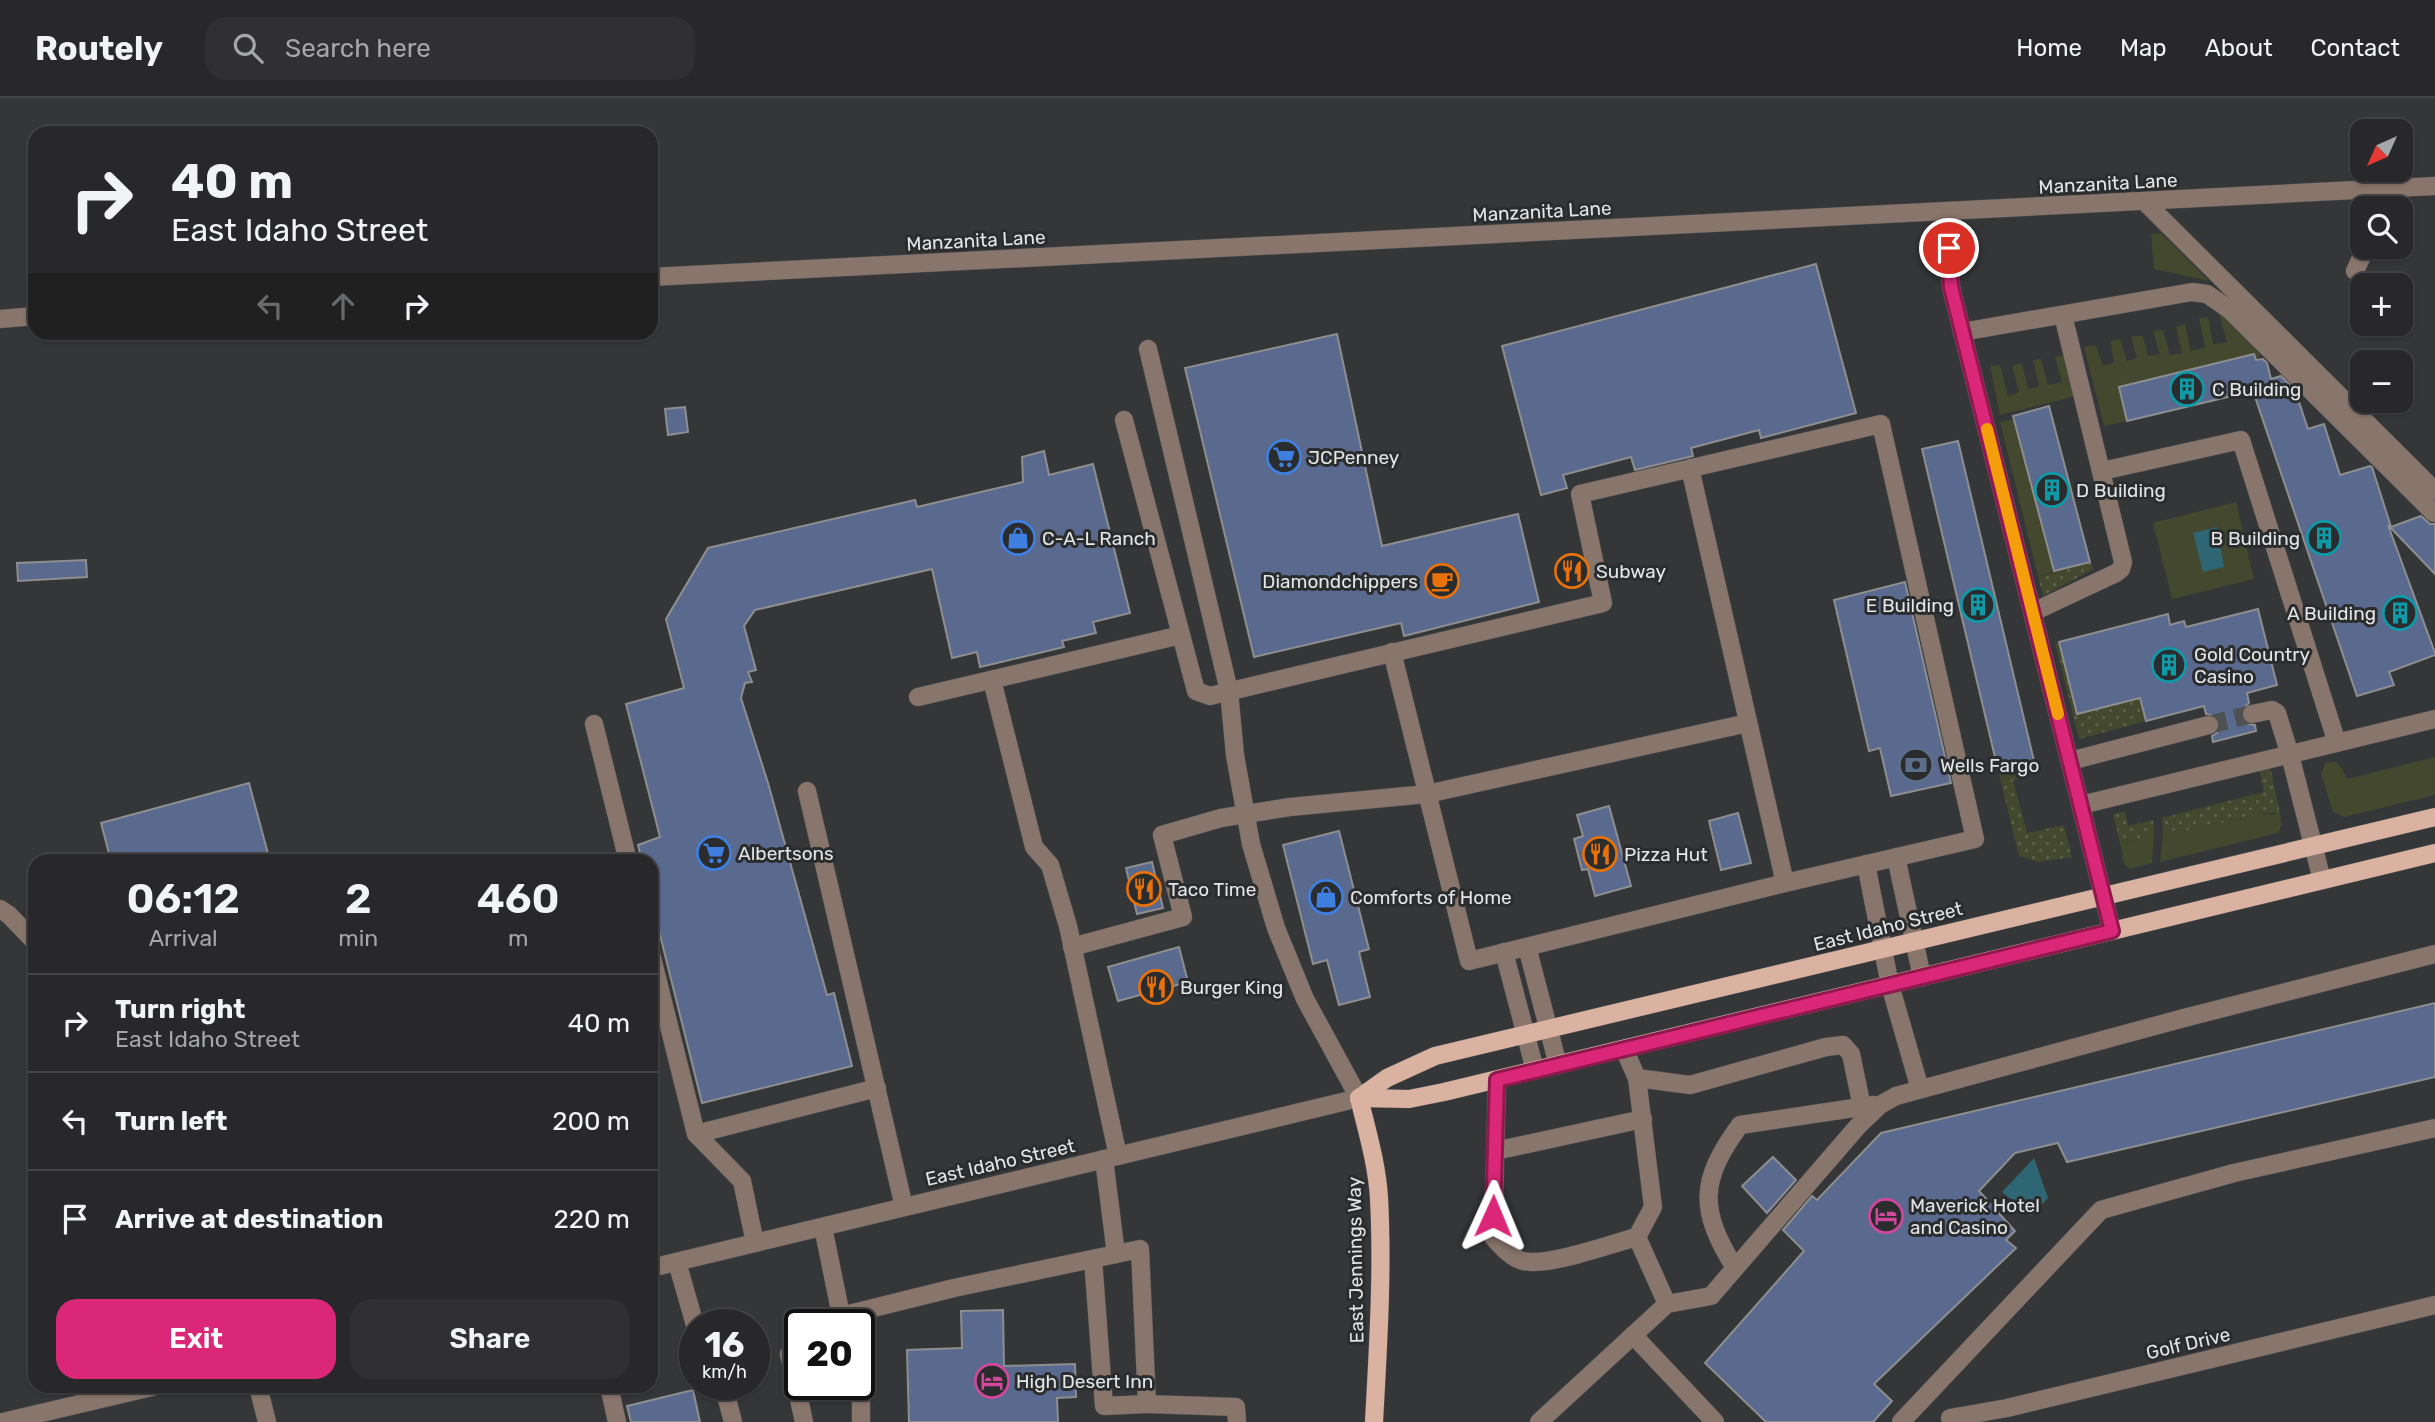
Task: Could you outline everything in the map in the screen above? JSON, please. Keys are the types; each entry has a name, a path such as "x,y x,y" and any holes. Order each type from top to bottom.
{"main road":[{"name":"East Idaho Street","path":"1359,1098 1387,1078 1435,1056 2435,817"},
{"name":"East Idaho Street","path":"1359,1098 1409,1099 1497,1080 2435,853"},
{"name":"East Jennings Way","path":"1359,1098 1372,1148 1379,1196 1379,1325 1374,1422"}],"street":[{"name":"Manzanita Lane","path":"658,277 2435,186"},
{"path":"2389,196 2392,189"},
{"path":"2145,202 2435,491"},
{"path":"1949,248 1950,280 1962,332 2112,931"},
{"path":"2355,271 2360,259"},
{"path":"1962,332 2201,292 2230,310 2434,513"},
{"path":"2033,612 2116,573 2123,565 2119,538 2063,314"},
{"path":"0,318 28,316"},
{"path":"1149,349 1228,691 1235,755 1251,844 1281,940 1321,1032 1359,1098"},
{"path":"1124,420 1196,691 1210,696 1392,652 1604,603 1580,494 1881,424 1975,839 1469,961 1392,652"},
{"path":"2102,471 2241,440 2337,743"},
{"path":"1689,468 1785,883"},
{"path":"918,697 1181,635"},
{"path":"992,680 1034,847 1050,865 1072,947 1111,1157 1116,1254"},
{"path":"2252,713 2272,710 2277,713 2322,880"},
{"path":"2081,805 2435,719"},
{"path":"1072,947 1183,916 1162,835 1221,818 1290,807 1427,794 1748,723"},
{"path":"594,724 626,854"},
{"path":"2070,761 2209,725"},
{"path":"807,791 904,1207"},
{"path":"1896,857 1922,977"},
{"path":"1866,864 1890,985 1920,1089"},
{"path":"0,908 28,935"},
{"path":"1527,947 1558,1065"},
{"path":"1504,952 1535,1070"},
{"path":"1539,1422 1667,1304 1711,1296 1858,1126 1881,1104 1896,1096 2435,954"},
{"path":"658,982 696,1134 742,1181 755,1243"},
{"path":"1637,1078 1690,1085 1826,1047 1843,1045 1851,1054 1862,1107"},
{"path":"1497,1080 1493,1237 1507,1252 1521,1261 1545,1262 1637,1237 1653,1207 1637,1078 1624,1049"},
{"path":"696,1134 877,1088"},
{"name":"East Idaho Street","path":"658,1266 1359,1098"},
{"path":"1735,1268 1714,1229 1707,1204 1716,1161 1740,1125 1881,1104"},
{"path":"1495,1151 1643,1119"},
{"path":"1901,1422 2101,1210 2234,1173 2435,1128"},
{"path":"823,1227 840,1309"},
{"path":"1637,1237 1667,1304"},
{"path":"875,1312 1140,1248 1147,1404"},
{"path":"1093,1259 1104,1406 1147,1404 1236,1407 1237,1422"},
{"path":"677,1262 690,1309"},
{"name":"Golf Drive","path":"1950,1418 2009,1415 2435,1305"},
{"path":"1633,1335 1715,1422"},
{"path":"3,1422 126,1393"},
{"path":"260,1393 267,1422"},
{"path":"610,1393 617,1422"},
{"path":"727,1400 733,1422"},
{"path":"799,1400 804,1422"},
{"path":"860,1400 861,1422"}],"green space":[{"path":"2161,233 2209,281 2154,269 2151,234"},
{"path":"2219,313 2259,351 2260,356 2256,360 2254,354 2120,387 2127,421 2104,426 2084,347 2096,345 2103,366 2114,362 2110,341 2120,339 2127,361 2137,358 2131,336 2143,336 2148,356 2160,354 2153,331 2163,330 2170,355 2182,353 2176,327 2185,324 2191,351 2205,348 2199,318 2208,317 2213,344 2227,342"},
{"path":"2063,355 2076,396 2000,415 1990,366 2000,365 2008,396 2019,392 2012,366 2022,363 2028,389 2039,386 2033,360 2041,359 2048,385 2062,382 2055,357"},
{"path":"2014,419 2054,571 2038,577 2000,422"},
{"path":"2236,502 2254,579 2172,599 2153,523"},
{"path":"2090,562 2094,569 2043,596 2038,577"},
{"path":"2059,642 2140,698 2146,721 2079,739 2055,643"},
{"path":"2435,757 2435,795 2344,817 2333,812 2321,773 2326,763 2336,761 2347,779"},
{"path":"2034,761 2037,772 2013,780 2027,833 2064,825 2072,857 2039,862 2019,856 1998,770"},
{"path":"2269,762 2281,818 2275,813 2258,813 2230,822 2209,824 2197,830 2163,831 2162,818 2264,792 2258,765"},
{"path":"2125,811 2128,826 2153,820 2154,833 2121,847 2113,814"},
{"path":"2258,813 2279,815 2282,824 2278,833 2160,862 2163,831 2197,830 2209,824 2230,822"},
{"path":"2154,833 2152,863 2130,869 2124,864 2121,847"}],"water":[{"path":"2217,527 2224,567 2203,572 2193,533"},
{"path":"2034,1158 2048,1198 2031,1216 2002,1192"}],"building":[{"path":"1816,264 1856,413 1761,438 1759,430 1691,448 1693,456 1635,470 1631,457 1563,475 1567,488 1541,495 1502,346"},
{"name":"JCPenney","path":"1337,334 1382,546 1518,514 1539,602 1404,636 1401,623 1254,657 1185,368"},
{"path":"2254,354 2256,360 2263,359 2267,363 2271,379 2281,376 2295,390 2308,429 2324,424 2340,475 2372,467 2391,527 2421,516 2430,524 2435,524 2435,574 2388,525 2435,653 2389,672 2394,685 2357,696 2253,391 2127,421 2119,387"},
{"name":"D Building","path":"2049,406 2090,562 2054,571 2013,416"},
{"path":"685,407 688,432 668,435 665,409"},
{"name":"E Building","path":"1958,441 2034,761 1998,770 1922,449"},
{"path":"1044,451 1049,475 1093,464 1130,613 1093,622 1096,633 1062,641 1064,647 980,667 977,652 952,658 932,569 755,610 744,626 756,670 748,672 752,682 745,683 741,698 768,783 827,995 834,993 852,1066 702,1103 658,927 658,854 640,854 638,845 660,837 626,704 684,688 666,619 708,548 915,500 917,507 1023,482 1022,457"},
{"path":"86,560 87,577 18,581 17,563"},
{"path":"1905,582 1951,783 1891,796 1880,748 1869,751 1834,600"},
{"name":"Gold Country Casino","path":"2258,609 2277,685 2247,693 2249,703 2242,710 2241,717 2248,724 2255,725 2256,731 2213,742 2212,736 2217,733 2220,723 2217,717 2206,714 2204,706 2146,721 2140,698 2077,714 2059,642 2168,614 2170,625 2184,621 2186,627"},
{"path":"249,783 268,854 109,854 101,823"},
{"name":"Pizza Hut","path":"1609,806 1631,886 1595,896 1588,869 1582,870 1574,839 1583,836 1577,815"},
{"path":"1738,813 1751,863 1721,870 1709,821"},
{"name":"Comforts of Home","path":"1339,831 1369,949 1359,952 1370,997 1339,1005 1327,960 1313,964 1283,845"},
{"path":"1152,862 1163,908 1137,914 1126,868"},
{"path":"1179,947 1188,982 1118,1001 1108,967"},
{"name":"Maverick Hotel and Casino","path":"2435,1003 2435,1077 2067,1162 2058,1143 2015,1153 1979,1191 2015,1231 2006,1240 2016,1248 1874,1384 1892,1401 1873,1422 1766,1422 1705,1363 1804,1251 1783,1230 1812,1196 1817,1200 1881,1133"},
{"path":"1773,1157 1796,1180 1767,1213 1742,1186"},
{"name":"High Desert Inn","path":"1003,1310 1004,1366 1075,1364 1076,1397 1057,1398 1058,1422 909,1422 907,1350 962,1348 961,1311"},
{"path":"679,1393 679,1400 695,1400 700,1422 631,1422 627,1406"}],"tunnel":[{"path":"2209,725 2252,714"}],"slow traffic":[{"path":"1987,429 2058,714"}],"place":[{"name":"C Building","path":"2187,389"},
{"name":"JCPenney","path":"1284,457"},
{"name":"D Building","path":"2052,490"},
{"name":"C-A-L Ranch","path":"1018,538"},
{"name":"B Building","path":"2324,538"},
{"name":"Subway","path":"1572,571"},
{"name":"Diamondchippers","path":"1442,581"},
{"name":"E Building","path":"1978,605"},
{"name":"A Building","path":"2400,613"},
{"name":"Gold Country Casino","path":"2169,665"},
{"name":"Wells Fargo","path":"1916,765"},
{"name":"Albertsons","path":"714,853"},
{"name":"Pizza Hut","path":"1600,854"},
{"name":"Taco Time","path":"1144,889"},
{"name":"Comforts of Home","path":"1326,897"},
{"name":"Burger King","path":"1156,987"},
{"name":"Maverick Hotel and Casino","path":"1886,1216"},
{"name":"High Desert Inn","path":"992,1381"}],"route":[{"path":"1493,1216 1497,1080 2112,931 1951,287 1949,248"}]}
